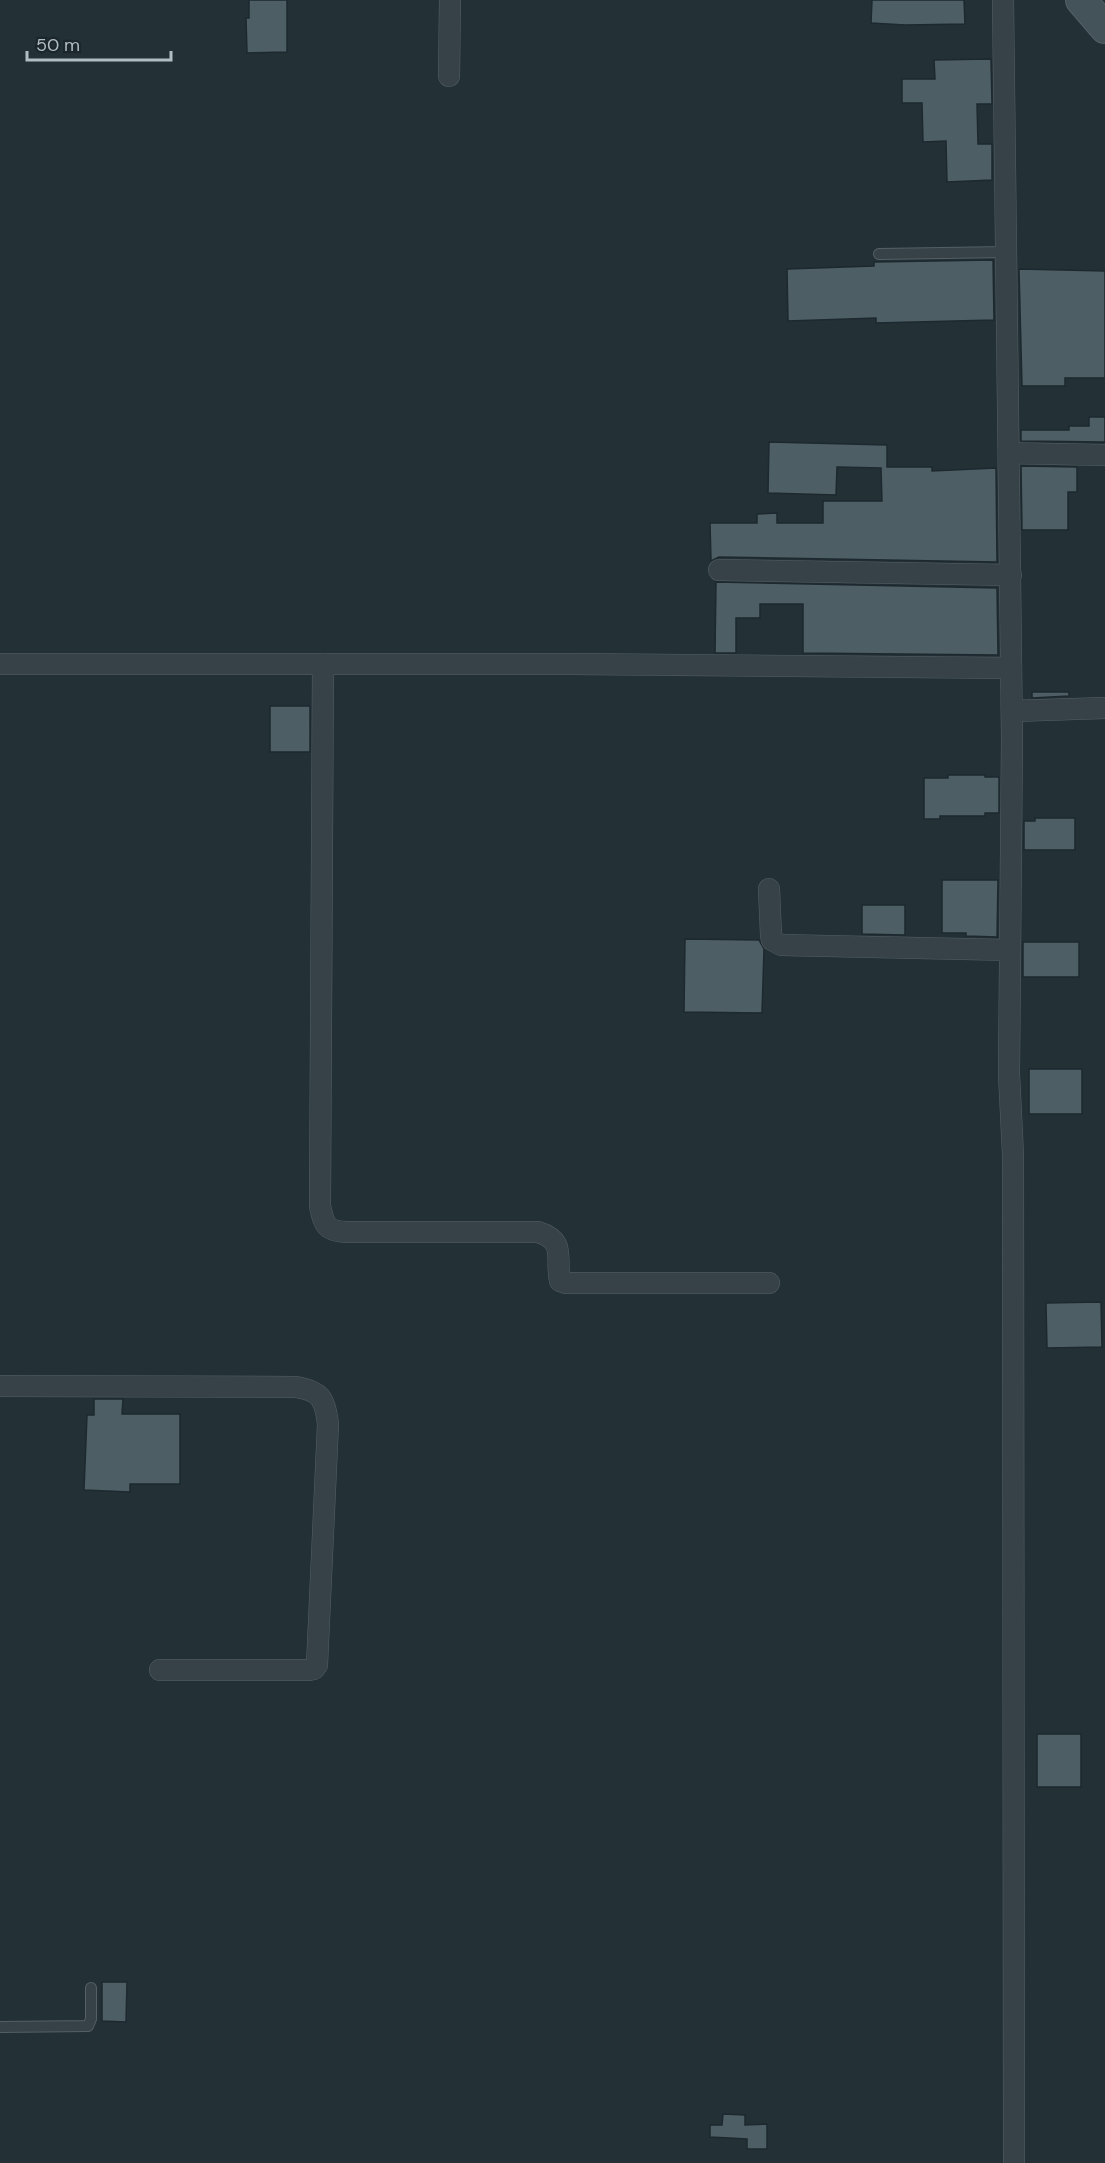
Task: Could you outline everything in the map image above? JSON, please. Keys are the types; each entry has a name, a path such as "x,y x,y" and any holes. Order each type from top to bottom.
{"main road":[{"path":"1081,0 1105,28"}],"street":[{"path":"449,76 450,0"},
{"path":"1003,0 1012,711 1009,1074 1013,1155 1014,2163"},
{"path":"1010,453 1105,455"},
{"path":"719,570 1011,575"},
{"path":"0,664 573,664 1011,668"},
{"path":"323,664 320,1206 327,1228 335,1232 538,1232 549,1236 556,1243 559,1252 560,1281 566,1283 769,1283"},
{"path":"1012,711 1105,708"},
{"path":"769,889 772,940 781,945 1010,950"},
{"path":"0,1386 296,1387 311,1389 321,1397 326,1408 328,1424 317,1665 314,1669 309,1670 160,1670"}],"lane":[{"path":"879,254 1007,252"},
{"path":"0,2027 88,2026 91,2019 91,1988"}],"building":[{"path":"249,0 287,0 287,52 247,53 246,18 249,18"},
{"path":"872,0 964,0 965,24 871,23"},
{"path":"991,59 992,104 977,104 978,144 992,144 992,180 947,182 946,141 923,142 922,103 902,103 902,79 935,79 934,60"},
{"path":"993,260 994,320 876,323 876,318 788,321 787,269 874,266 874,262"},
{"path":"1019,269 1105,271 1105,378 1065,378 1065,386 1022,386"},
{"path":"1089,417 1105,417 1105,442 1021,441 1021,430 1069,430 1069,426 1089,426"},
{"path":"769,442 887,445 887,467 932,467 932,471 996,468 997,562 719,557 711,561 710,523 757,523 757,514 777,513 777,523 823,523 823,501 882,501 881,468 837,467 836,495 768,493"},
{"path":"1021,466 1077,467 1077,492 1068,492 1068,530 1022,530"},
{"path":"716,582 997,588 998,655 803,653 803,604 760,604 760,618 736,618 736,653 715,653"},
{"path":"1032,692 1069,692 1069,696 1032,698"},
{"path":"270,706 310,706 310,752 270,752"},
{"path":"948,775 999,777 999,813 985,813 985,816 940,816 940,819 924,819 924,778 948,778"},
{"path":"1035,818 1075,818 1075,850 1024,850 1024,821 1035,821"},
{"path":"942,880 998,880 997,937 942,933"},
{"path":"862,905 905,905 905,935 862,934"},
{"path":"685,939 759,940 764,949 762,1013 684,1012"},
{"path":"1023,942 1079,942 1079,977 1023,977"},
{"path":"1029,1069 1082,1069 1082,1114 1029,1114"},
{"path":"1101,1302 1102,1347 1047,1348 1046,1303"},
{"path":"94,1399 123,1399 122,1414 180,1414 180,1484 130,1484 130,1492 84,1490 87,1415 94,1415"},
{"path":"1037,1734 1081,1734 1081,1787 1037,1787"},
{"path":"102,1982 127,1982 126,2022 102,2021"},
{"path":"723,2114 745,2115 745,2125 767,2124 767,2149 747,2149 747,2139 710,2137 710,2125 722,2125"}]}
